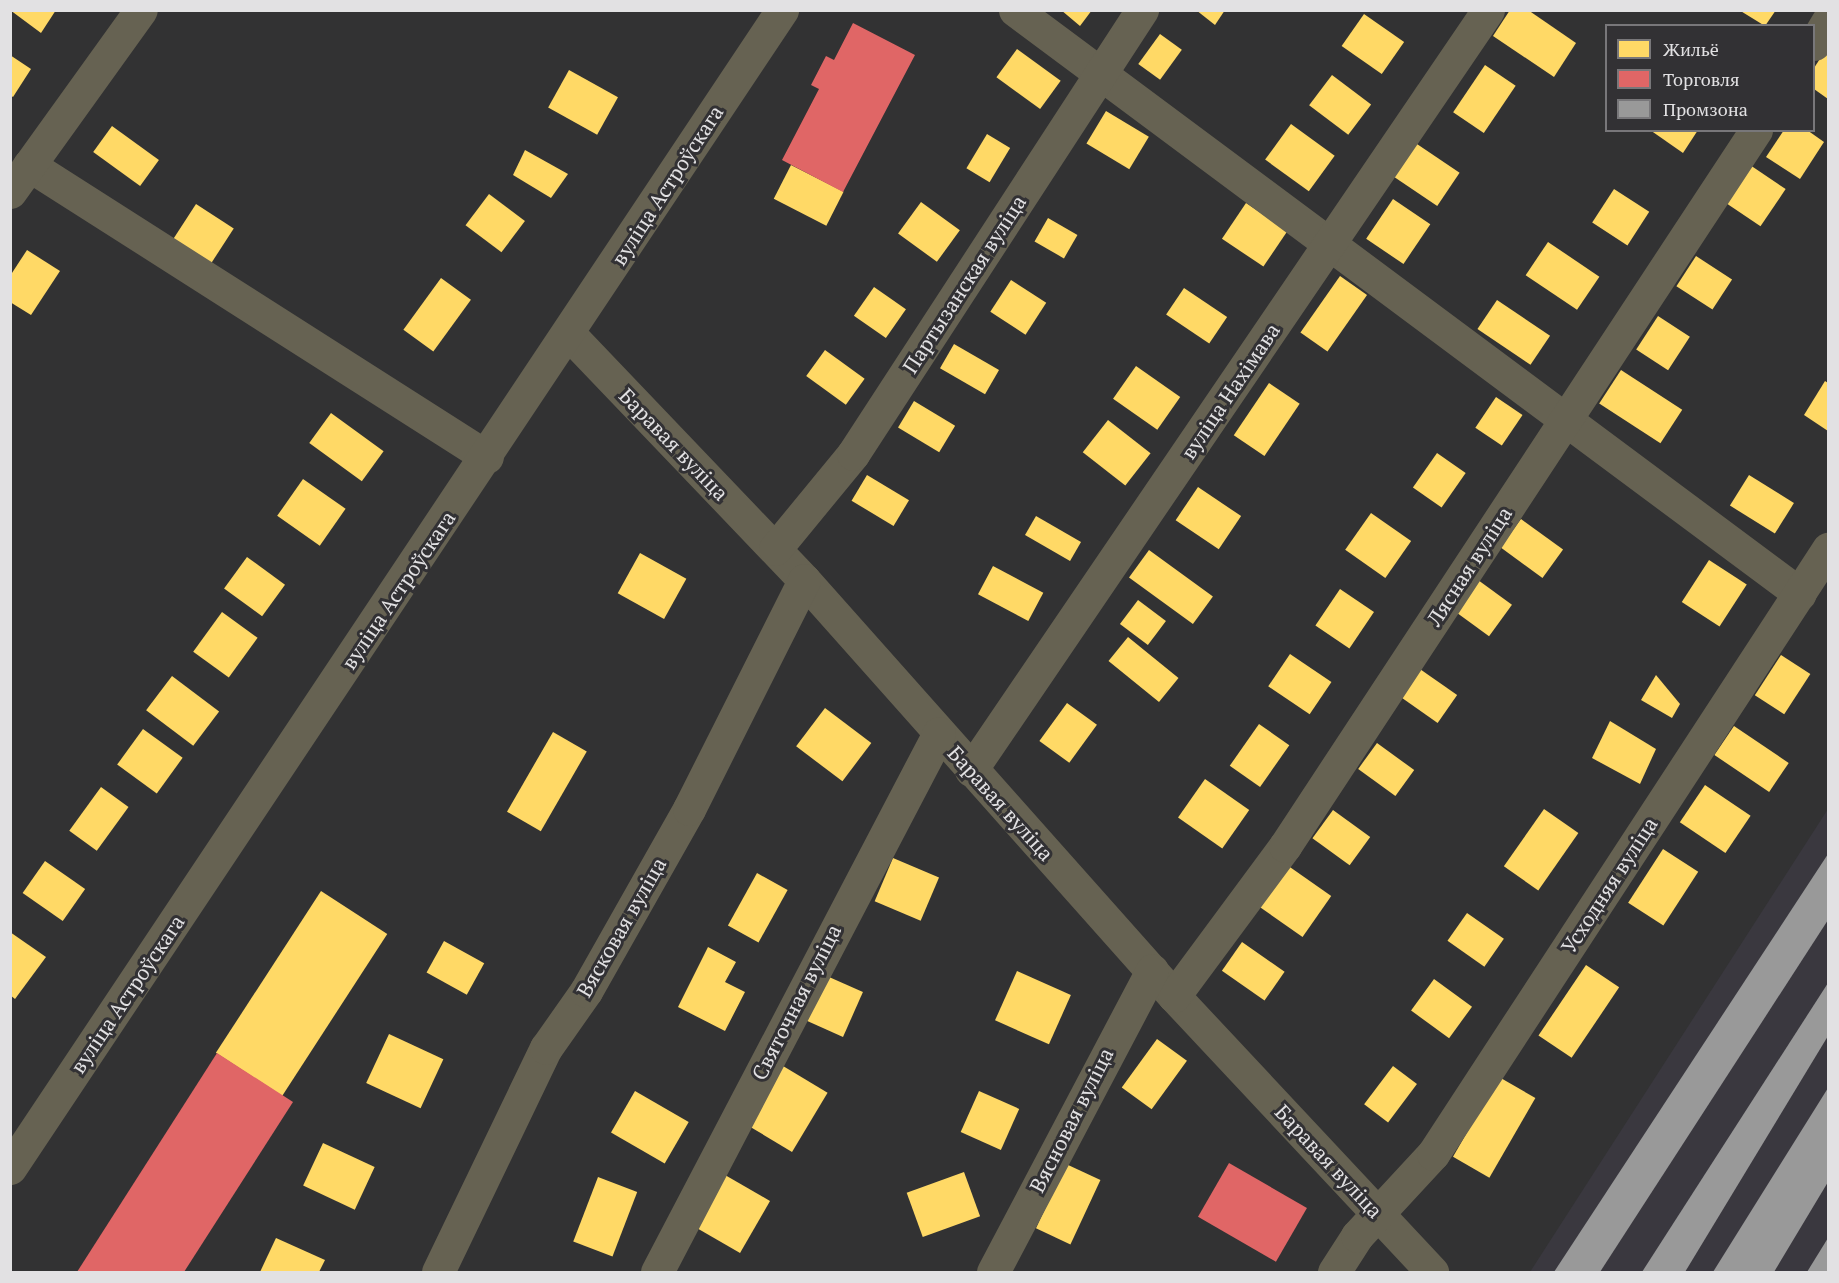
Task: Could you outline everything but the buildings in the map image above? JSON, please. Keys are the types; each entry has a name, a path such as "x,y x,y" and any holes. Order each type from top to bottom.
{"street":[{"path":"10,192 141,10"},
{"name":"вуліца Астроўскага","path":"10,1168 487,457 783,10"},
{"path":"1015,10 1099,77 1329,248 1566,418 1800,594"},
{"name":"Партызанская вуліца","path":"775,549 853,454 1142,10"},
{"name":"вуліца Нахімава","path":"971,770 1329,248 1488,10"},
{"path":"1815,42 1828,21"},
{"name":"Лясная вуліца","path":"1174,996 1285,846 1755,132"},
{"path":"29,165 487,457"},
{"name":"Баравая вуліца","path":"569,334 804,580 1174,996 1432,1272"},
{"name":"Усходняя вуліца","path":"1334,1272 1377,1212 1433,1154 1828,549"},
{"name":"Вясковая вуліца","path":"438,1272 546,1048 586,991 689,809 804,580"},
{"name":"Святочная вуліца","path":"657,1272 939,733"},
{"name":"Вясновая вуліца","path":"993,1272 1152,970"}],"shaded area":[{"path":"1828,809 1828,1272 1530,1272"}]}
